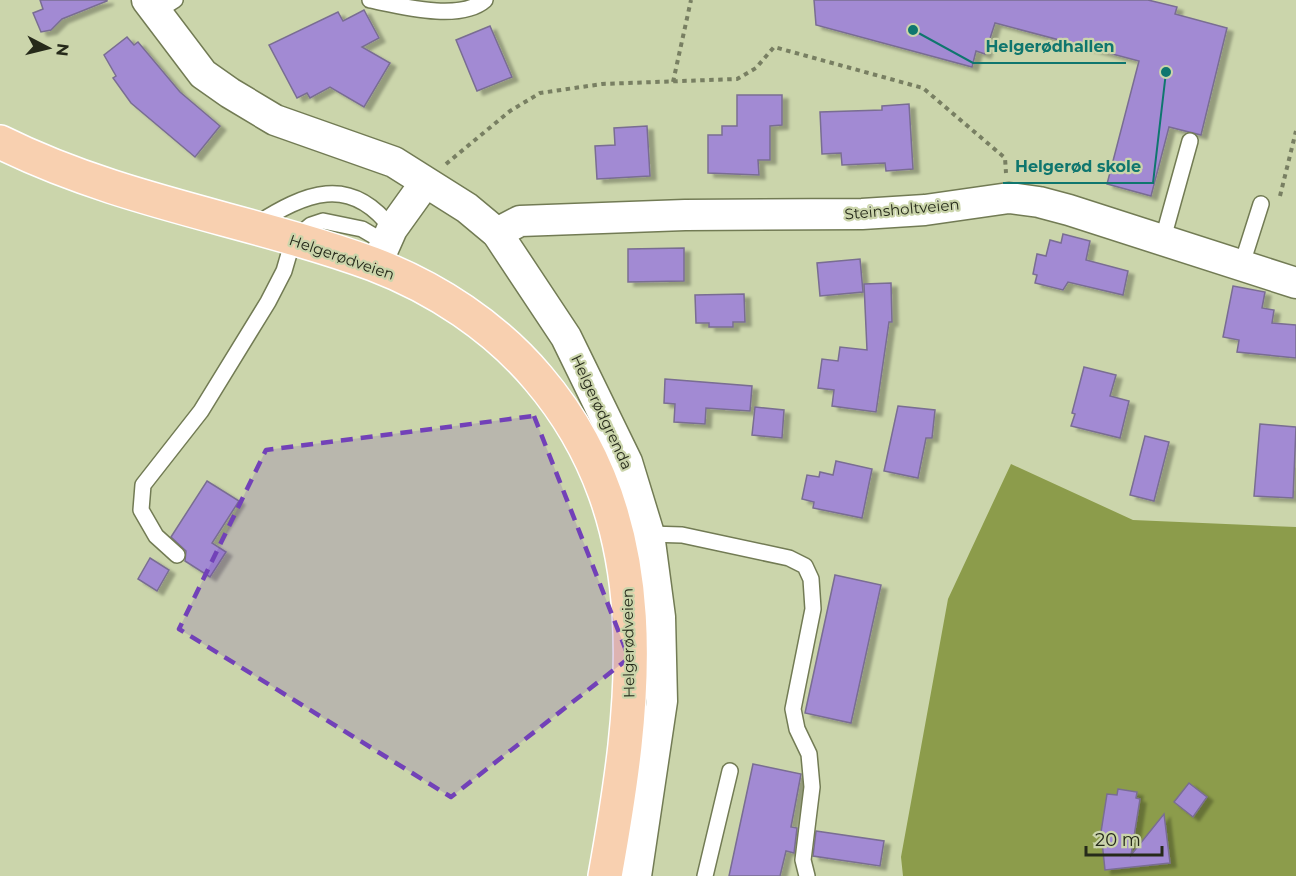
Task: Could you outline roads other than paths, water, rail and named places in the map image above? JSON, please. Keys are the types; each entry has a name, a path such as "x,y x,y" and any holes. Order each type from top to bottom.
{"main road":[{"name":"Helgerødveien","path":"0,142 110,187 293,240 385,246 451,303 489,330 526,364 570,420 589,453 618,531 627,585 631,690 624,760 605,876"}],"street":[{"name":"Helgerødgrenda","path":"159,4 203,74 230,93 275,120 394,162 467,208 497,233 566,337 627,462 649,534 660,617 662,701 636,876"},
{"path":"385,246 425,183"},
{"name":"Steinsholtveien","path":"497,233 520,221 685,214 862,214 925,210 1009,198 1069,210 1162,242 1296,283"}],"lane":[{"path":"370,0 423,10 443,11 478,7 485,0"},
{"path":"1162,242 1190,141"},
{"path":"250,228 287,204 325,193 361,199 378,210 385,246"},
{"path":"1241,267 1261,204"},
{"path":"177,555 156,536 141,510 143,485 201,411 268,302 284,271 293,240"},
{"path":"649,534 682,535 789,558 805,566 811,579 813,609 793,709 797,729 809,753 812,787 803,860 807,876"},
{"path":"705,876 730,771"}],"place":[{"name":"Helgerødhallen","path":"913,30"},
{"name":"Helgerød skole","path":"1166,72"}]}
